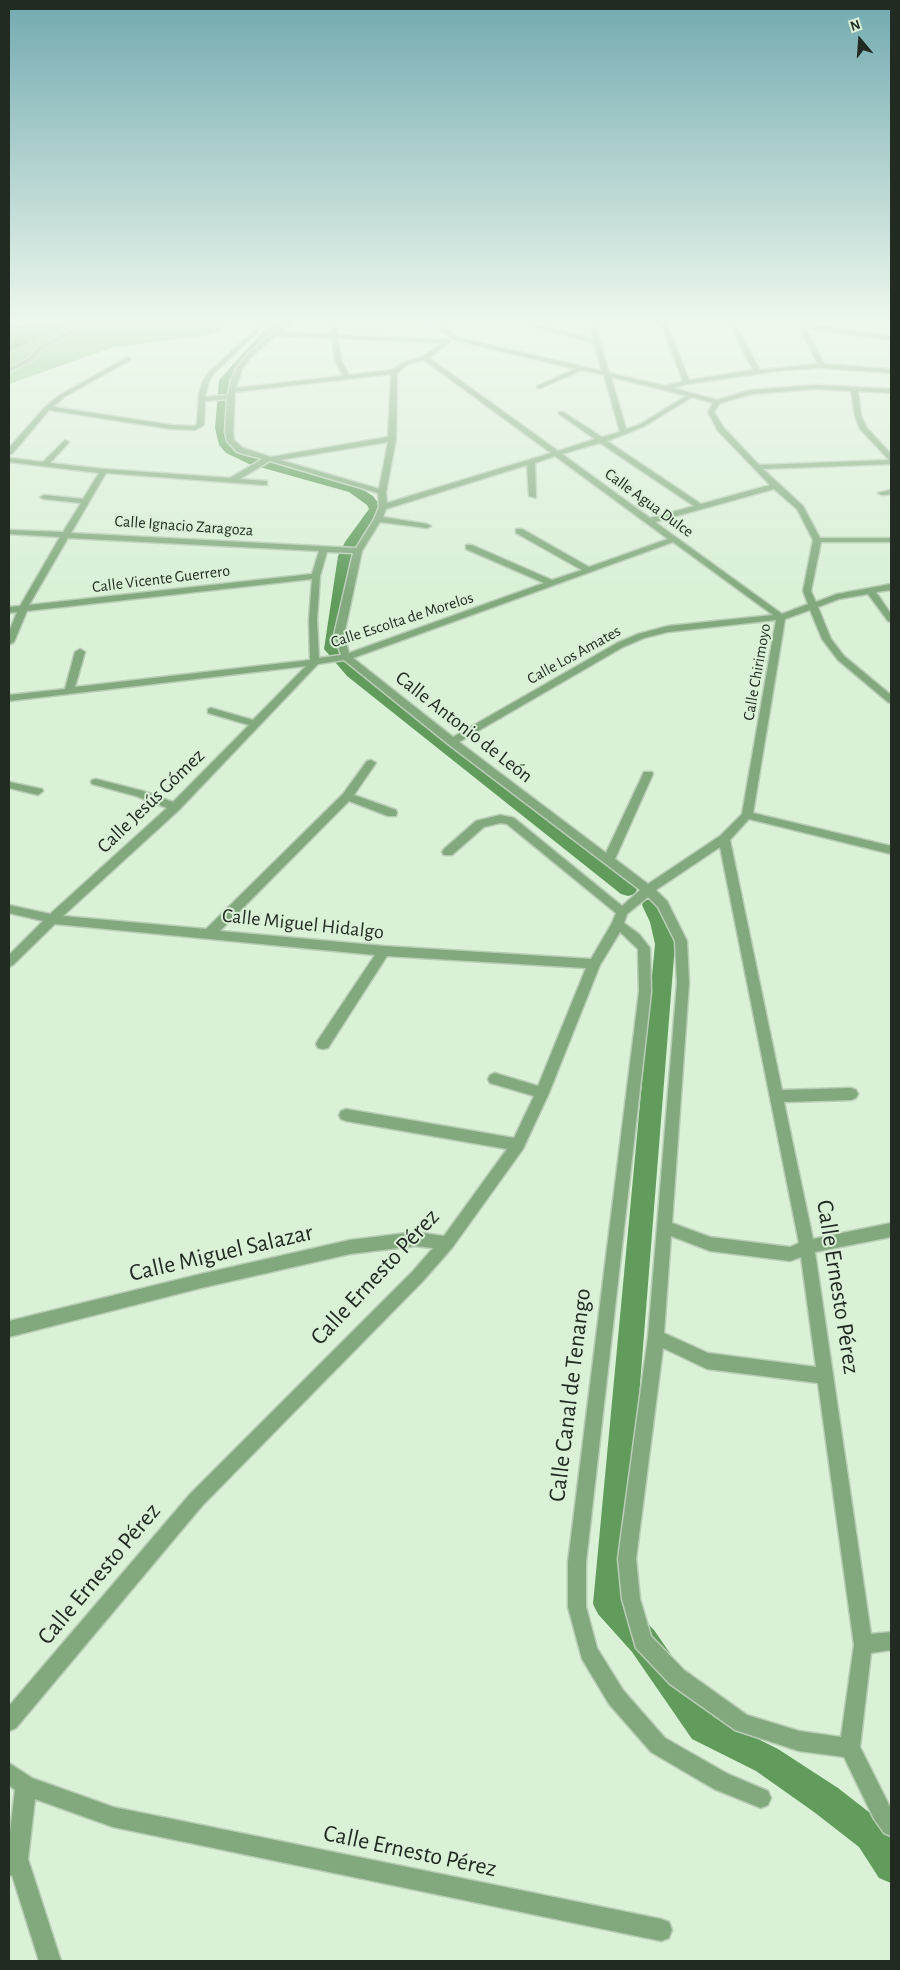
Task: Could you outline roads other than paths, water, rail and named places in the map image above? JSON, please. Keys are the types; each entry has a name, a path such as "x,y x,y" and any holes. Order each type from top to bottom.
{"street":[{"path":"9,452 43,413"},
{"path":"79,413 171,427 196,428 200,425 201,413"},
{"path":"229,413 229,432 234,446 240,450 267,460 382,492"},
{"path":"342,658 338,635 353,551 378,519 384,507 382,492 392,439 393,413"},
{"name":"Calle Agua Dulce","path":"502,413 781,617"},
{"path":"561,413 700,507"},
{"path":"618,413 624,433"},
{"path":"384,507 624,433 641,426 662,413"},
{"path":"712,413 722,429 757,467 800,508 817,540 807,591 826,639 841,658 891,700"},
{"path":"858,413 864,429 891,460"},
{"path":"323,439 330,448"},
{"path":"231,481 267,460 392,439"},
{"path":"44,465 66,442"},
{"path":"9,460 104,471 264,483"},
{"path":"757,467 891,460"},
{"path":"531,462 533,496"},
{"path":"9,642 22,610 65,534 104,471"},
{"path":"649,521 775,486"},
{"path":"882,493 891,492"},
{"path":"44,497 85,501"},
{"path":"378,519 427,526"},
{"path":"519,531 589,570"},
{"name":"Calle Ignacio Zaragoza","path":"9,532 353,551"},
{"name":"Calle Escolta de Morelos","path":"9,698 342,658 675,539"},
{"path":"817,540 891,540"},
{"path":"469,547 553,584"},
{"path":"319,662 313,620 316,576 326,550"},
{"name":"Calle Vicente Guerrero","path":"9,610 316,576"},
{"name":"Calle Chirimoyo","path":"747,816 781,617 812,604 891,586"},
{"path":"870,590 881,608 891,619"},
{"name":"Calle Los Amates","path":"452,742 620,645 641,636 668,629 781,617"},
{"path":"69,691 80,652"},
{"name":"Calle Antonio de León","path":"342,658 609,859 631,906"},
{"name":"Calle Jesús Gómez","path":"9,962 52,919 175,807 319,662"},
{"path":"211,711 257,724"},
{"path":"209,934 347,796 371,764"},
{"path":"609,859 648,774"},
{"path":"96,782 139,793 175,807"},
{"path":"9,785 38,791"},
{"path":"347,796 392,813"},
{"path":"747,816 891,850"},
{"name":"Calle Ernesto Pérez","path":"9,1722 196,1500 418,1276 447,1243 518,1145 542,1093 594,964 631,906 724,838 747,816"},
{"path":"448,852 480,824 500,819 510,821 631,906 663,904 681,941 683,983 656,1337 627,1559 631,1600 643,1641 677,1677 742,1723 799,1741 850,1748 881,1812 891,1826"},
{"name":"Calle Ernesto Pérez","path":"724,838 807,1246 863,1645 850,1748"},
{"name":"Calle Canal de Tenango","path":"631,906 635,937 644,948 645,992 578,1552 577,1607 589,1652 616,1697 658,1745 721,1782 761,1798"},
{"name":"Calle Miguel Hidalgo","path":"9,909 52,919 384,951 594,964"},
{"path":"323,1044 384,951"},
{"path":"495,1079 542,1093"},
{"path":"777,1096 851,1094"},
{"path":"346,1115 518,1145"},
{"path":"665,1227 710,1244 790,1254 807,1246 891,1230"},
{"name":"Calle Miguel Salazar","path":"9,1329 201,1281 350,1247 415,1239 447,1243"},
{"path":"656,1337 706,1362 825,1376"},
{"path":"863,1645 891,1641"},
{"name":"Calle Ernesto Pérez","path":"9,1773 26,1786 113,1817 661,1930"},
{"path":"26,1786 13,1863 50,1961"}],"waterway":[{"path":"222,413 221,428 225,445 230,451 253,461 353,489 369,499 373,504 375,509 352,542 345,556 331,649 352,673 628,889"},
{"path":"651,905 660,922 665,944 608,1604 643,1641 703,1728 767,1760 826,1800 871,1835 891,1866"}]}
